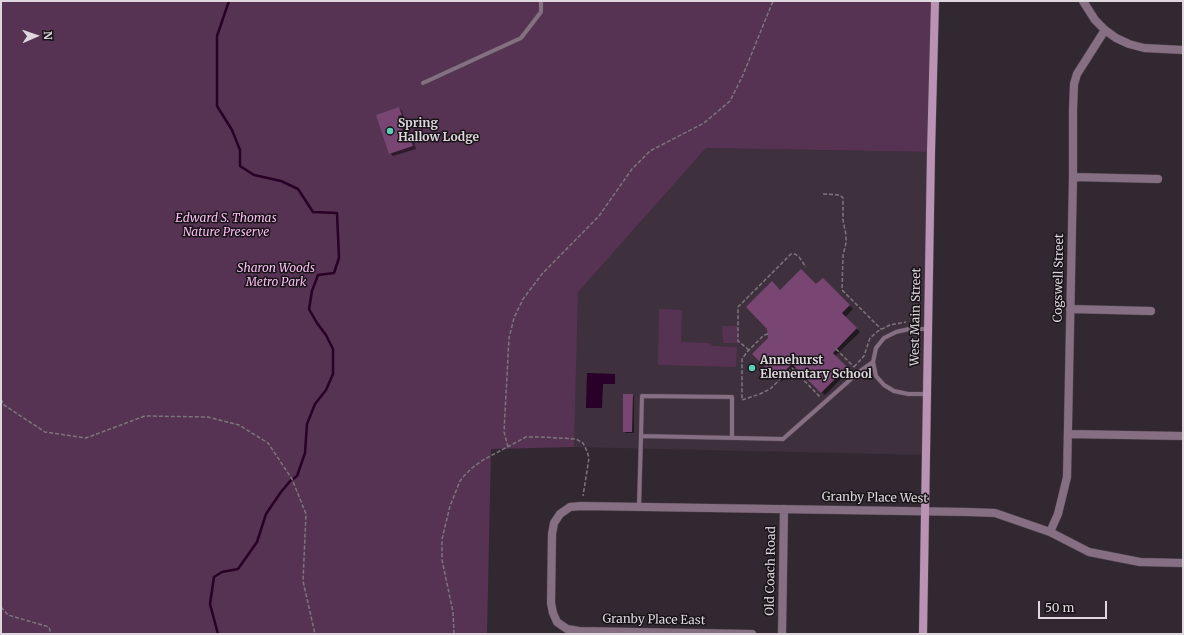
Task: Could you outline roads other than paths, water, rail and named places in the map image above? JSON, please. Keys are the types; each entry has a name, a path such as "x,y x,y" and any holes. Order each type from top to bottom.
{"main road":[{"name":"West Main Street","path":"923,634 935,1"}],"street":[{"path":"1083,1 1095,20 1114,37 1129,44 1144,48 1183,50"},
{"name":"Cogswell Street","path":"1050,532 1058,514 1067,477 1073,177 1072,110 1074,84 1077,74 1105,30"},
{"path":"1073,177 1158,178"},
{"path":"1070,309 1151,311"},
{"path":"1068,434 1183,436"},
{"name":"Granby Place West","path":"557,622 551,603 552,534 554,523 560,514 570,507 995,513 1050,532 1089,552 1140,562 1183,563"},
{"name":"Old Coach Road","path":"782,634 784,509"},
{"name":"Granby Place East","path":"557,622 567,629 579,631 752,634"}],"lane":[{"path":"423,83 521,38 541,12 541,1"},
{"path":"927,394 908,394 894,391 884,385 876,376 873,362 876,348 884,338 896,332 909,329 928,329"},
{"path":"641,436 783,440 858,372 873,362"},
{"path":"639,507 642,396 732,397 732,438"}],"waterway":[{"path":"229,1 217,36 217,106 232,130 240,150 240,166 254,175 281,181 298,189 313,212 337,213 339,258 334,273 318,275 312,291 309,309 326,335 333,349 333,374 326,390 315,404 307,424 305,453 297,476 293,479"},
{"path":"218,634 210,604 214,577 222,572 238,569 257,542 266,514 291,480"}],"place":[{"name":"Spring Hallow Lodge","path":"390,131"},
{"name":"Annehurst Elementary School","path":"752,368"}],"park label":[{"name":"Edward S. Thomas Nature Preserve","path":"226,226"},
{"name":"Sharon Woods Metro Park","path":"276,276"}]}
